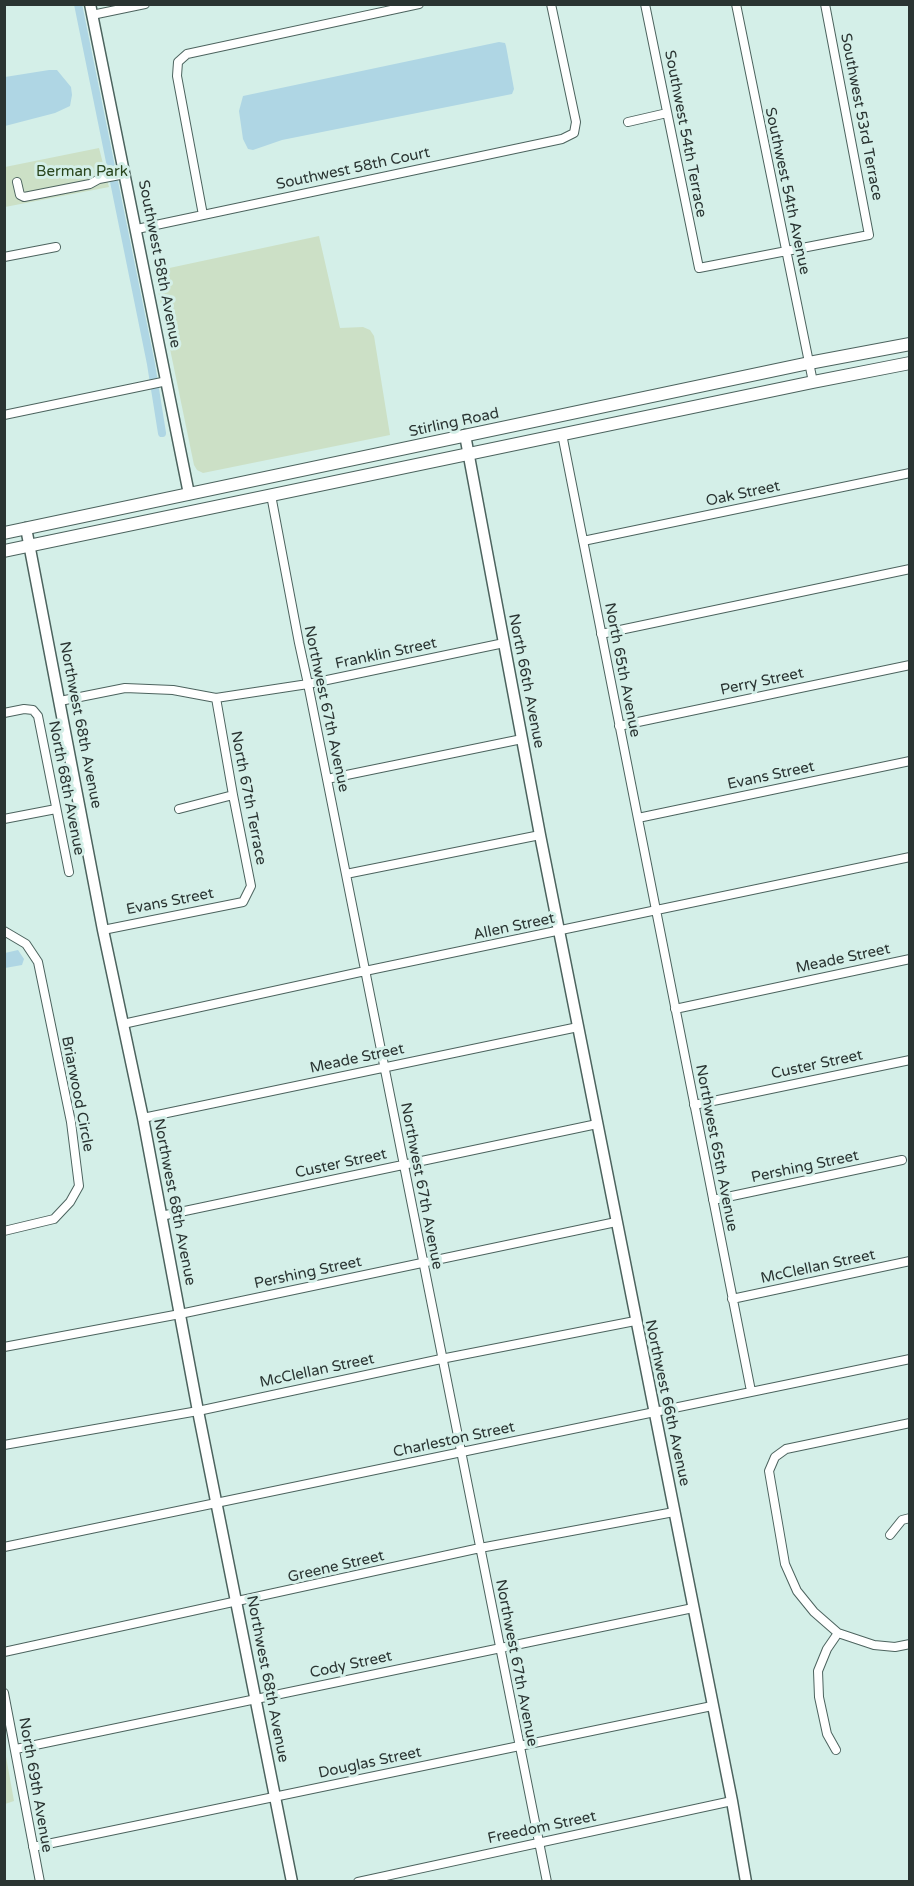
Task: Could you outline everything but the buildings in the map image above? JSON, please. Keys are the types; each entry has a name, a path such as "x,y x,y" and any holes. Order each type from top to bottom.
{"main road":[{"name":"Stirling Road","path":"4,533 809,363 909,344"},
{"path":"4,551 909,363"},
{"path":"254,499 264,489 324,476 333,464"}],"street":[{"path":"91,10 145,4"},
{"path":"204,215 177,76 178,62 187,54 419,4"},
{"name":"Southwest 58th Court","path":"137,229 562,139 574,133 576,122 551,4"},
{"name":"Southwest 54th Terrace","path":"645,4 699,268 785,251"},
{"name":"Southwest 54th Avenue","path":"735,4 813,382"},
{"name":"Southwest 53rd Terrace","path":"785,251 869,235 825,4"},
{"name":"Southwest 58th Avenue","path":"91,10 189,494"},
{"path":"627,122 667,113"},
{"path":"17,182 20,195 24,197 90,184 103,178 123,174"},
{"path":"4,257 56,247"},
{"path":"4,415 167,381"},
{"name":"North 65th Avenue","path":"562,434 656,910"},
{"name":"North 66th Avenue","path":"465,435 559,931"},
{"name":"Oak Street","path":"583,541 909,473"},
{"name":"Northwest 67th Avenue","path":"271,495 441,1359 547,1881"},
{"name":"Northwest 68th Avenue","path":"26,528 103,930 143,1118 198,1411 292,1881"},
{"path":"601,634 909,569"},
{"name":"Franklin Street","path":"60,701 125,688 173,690 216,698 308,684 504,643"},
{"name":"Perry Street","path":"620,726 909,665"},
{"name":"North 67th Terrace","path":"216,698 251,886 243,902"},
{"name":"North 68th Avenue","path":"4,713 24,709 33,710 38,716 69,873"},
{"path":"327,778 522,739"},
{"name":"Evans Street","path":"638,818 909,761"},
{"path":"179,809 233,795"},
{"path":"4,819 56,809"},
{"path":"346,874 540,835"},
{"name":"Allen Street","path":"123,1024 909,857"},
{"name":"Evans Street","path":"103,930 243,902"},
{"name":"Northwest 65th Avenue","path":"656,910 751,1391"},
{"name":"Briarwood Circle","path":"4,931 26,944 38,962 71,1122 79,1186 70,1202 54,1220 4,1231"},
{"name":"Northwest 66th Avenue","path":"559,931 746,1881"},
{"name":"Meade Street","path":"675,1009 909,959"},
{"name":"Meade Street","path":"143,1118 578,1027"},
{"name":"Custer Street","path":"694,1105 909,1060"},
{"name":"Custer Street","path":"161,1216 597,1124"},
{"name":"Pershing Street","path":"713,1200 902,1160"},
{"name":"Pershing Street","path":"4,1347 180,1314 616,1222"},
{"name":"McClellan Street","path":"732,1299 909,1261"},
{"name":"McClellan Street","path":"4,1445 198,1411 441,1359 635,1321"},
{"name":"Charleston Street","path":"4,1547 909,1359"},
{"path":"909,1423 786,1449 775,1457 769,1471 785,1564 797,1591 814,1612 838,1633 874,1646 895,1647 909,1644"},
{"name":"Greene Street","path":"4,1652 237,1603 480,1548 674,1512"},
{"path":"890,1535 902,1520 909,1518"},
{"name":"Cody Street","path":"16,1749 693,1608"},
{"path":"836,1750 827,1734 819,1697 818,1671 827,1649 838,1633"},
{"name":"North 69th Avenue","path":"4,1693 40,1881"},
{"name":"Douglas Street","path":"33,1846 712,1706"},
{"name":"Freedom Street","path":"358,1881 732,1801"}],"green space":[{"name":"Berman Park","path":"99,148 109,187 5,207 5,167"},
{"path":"319,236 340,328 363,327 370,330 374,336 390,435 203,473 197,470 194,465 156,281 160,270"},
{"path":"5,1751 14,1801 4,1804"}],"water":[{"path":"499,42 505,43 506,46 514,89 512,94 282,140 253,150 248,149 243,139 239,111 243,96"},
{"path":"57,70 71,87 70,106 55,113 5,126 5,77"},
{"path":"18,950 24,959 22,965 5,968 5,953"}],"waterway":[{"path":"78,4 151,364 162,433"}]}
